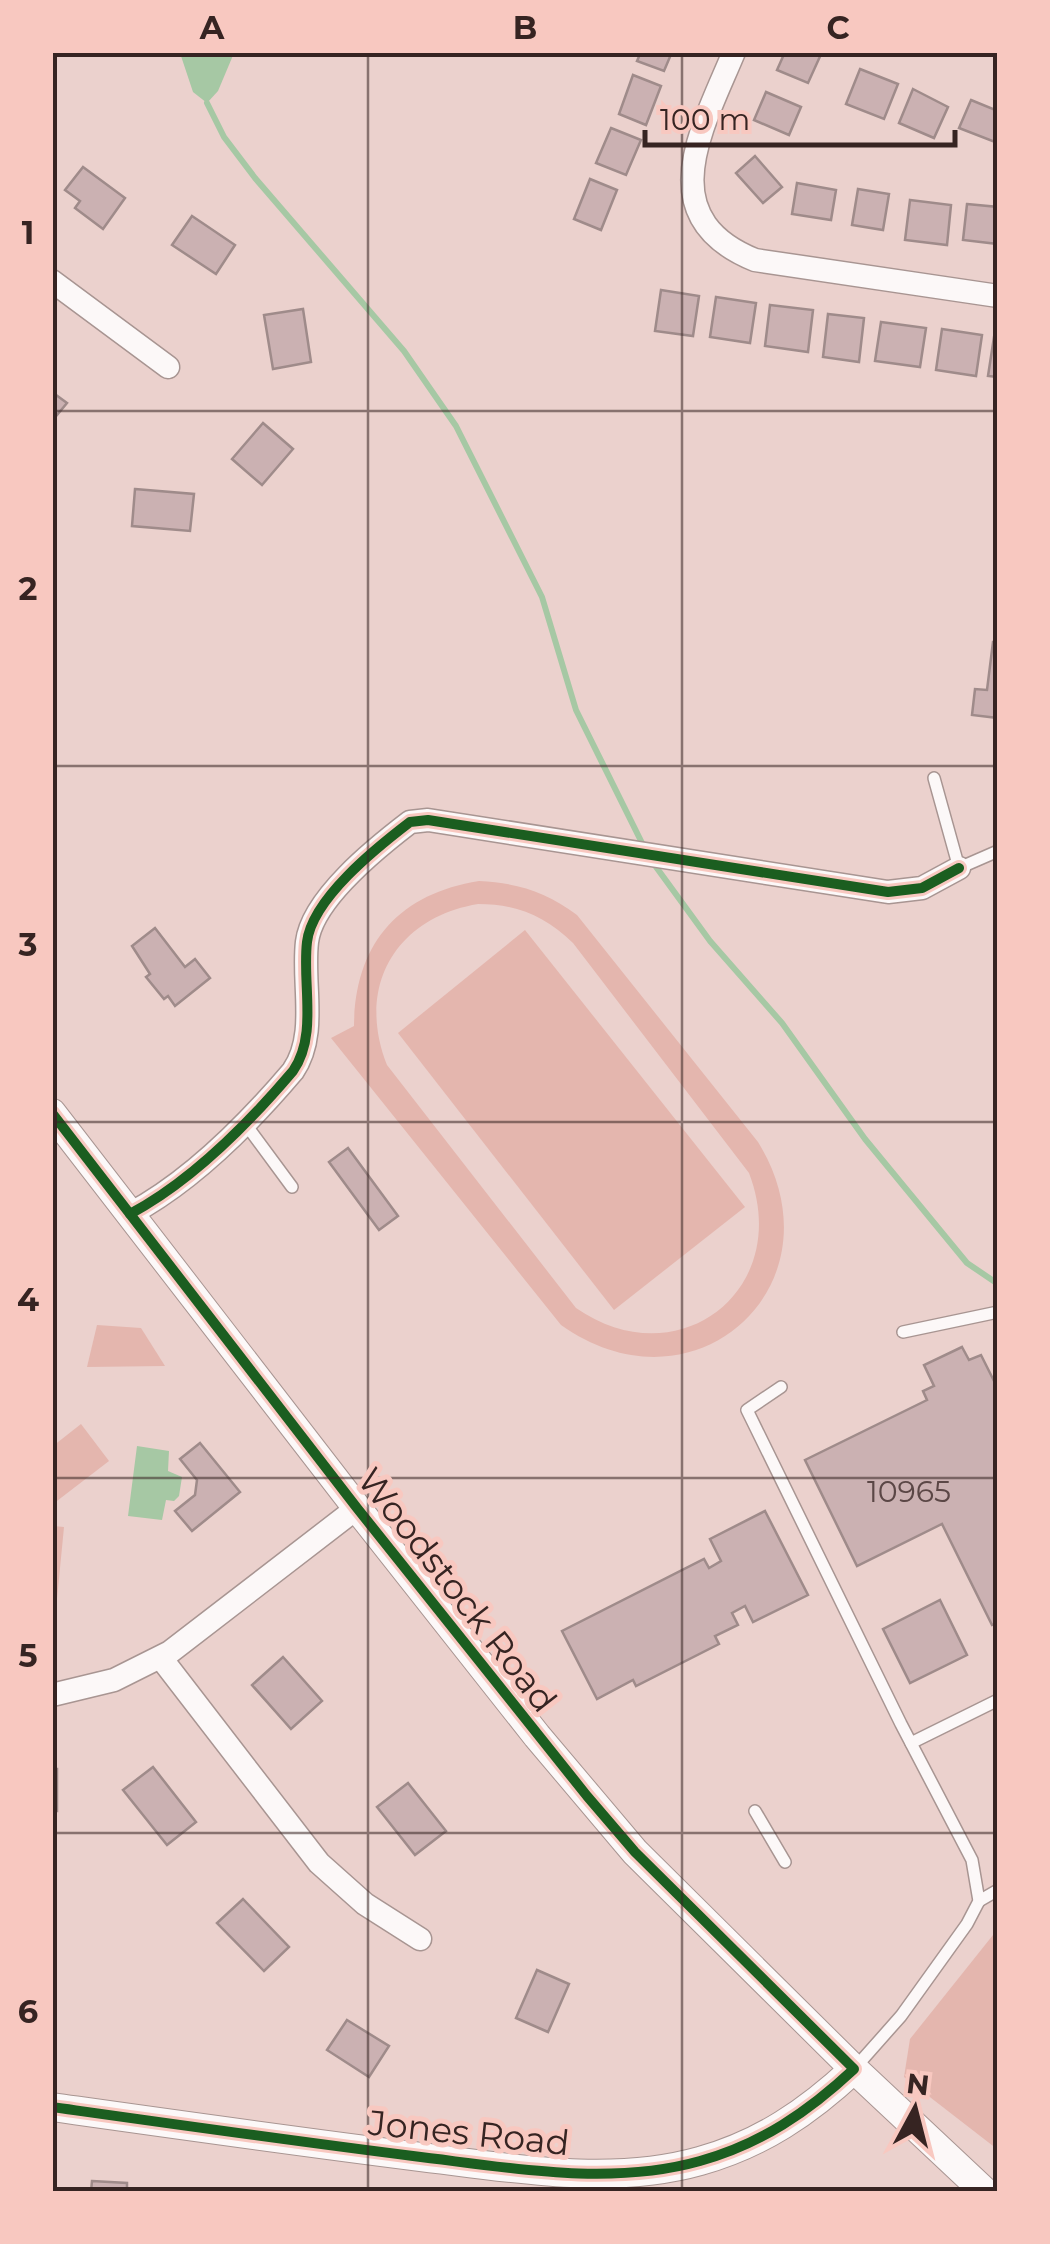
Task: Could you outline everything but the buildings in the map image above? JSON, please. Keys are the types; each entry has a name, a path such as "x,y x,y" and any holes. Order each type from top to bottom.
{"street":[{"path":"734,52 710,103 691,168 696,206 707,227 722,242 755,260 998,296"},
{"path":"52,281 168,367"},
{"path":"130,1214 169,1188 244,1122 270,1098 301,1058 306,1038 307,940 315,916 328,898 410,822 428,820 888,892 922,888 959,868"},
{"name":"Woodstock Road","path":"52,1113 356,1508 537,1736 635,1852 854,2069 985,2192"},
{"path":"52,1695 114,1680 161,1658 356,1508"},
{"path":"161,1658 319,1864 365,1904 420,1939"},
{"name":"Jones Road","path":"52,2107 489,2165 606,2173 660,2170 699,2162 746,2145 785,2126 854,2069"}],"lane":[{"path":"934,778 959,868 998,851"},
{"path":"244,1122 292,1188"},
{"path":"904,1332 998,1312"},
{"path":"781,1387 747,1410 972,1860 979,1901"},
{"path":"912,1744 998,1700"},
{"path":"754,1811 785,1862"},
{"path":"854,2069 901,2016 979,1901 998,1890"}],"shaded area":[{"path":"180,53 234,53 218,91 207,103 193,92"},
{"path":"479,881 506,884 543,895 577,915 758,1142 780,1194 783,1244 769,1287 743,1322 706,1346 661,1357 612,1350 561,1325 331,1038 354,1026 363,971 386,928 404,911 450,888","holes":["478,904 530,913 573,943 749,1173 759,1215 755,1253 741,1286 718,1311 687,1327 652,1333 615,1327 576,1308 387,1065 376,1009 380,983 390,960 424,924 449,912"]},
{"path":"525,930 745,1207 614,1310 398,1033"},
{"path":"97,1325 141,1328 165,1366 87,1367"},
{"path":"81,1424 109,1461 53,1504 53,1446"},
{"path":"137,1446 169,1451 168,1471 182,1477 179,1496 174,1501 166,1500 162,1520 128,1516"},
{"path":"53,1526 64,1527 52,1640"},
{"path":"997,1930 997,2149 904,2077 910,2039"}],"waterway":[{"path":"207,103 224,137 255,178 404,351 456,426 542,597 576,710 645,849"},
{"path":"651,860 710,941 782,1023 865,1139 967,1263 998,1284"}],"cycle path":[{"path":"130,1214 153,1201 218,1150 293,1071 305,1042 306,958 311,926 348,876 410,822 428,820 888,892 922,888 959,868"},
{"path":"52,1113 357,1508 587,1796 635,1852 854,2069 801,2113 743,2146 700,2161 629,2173 520,2169 52,2107"}]}
